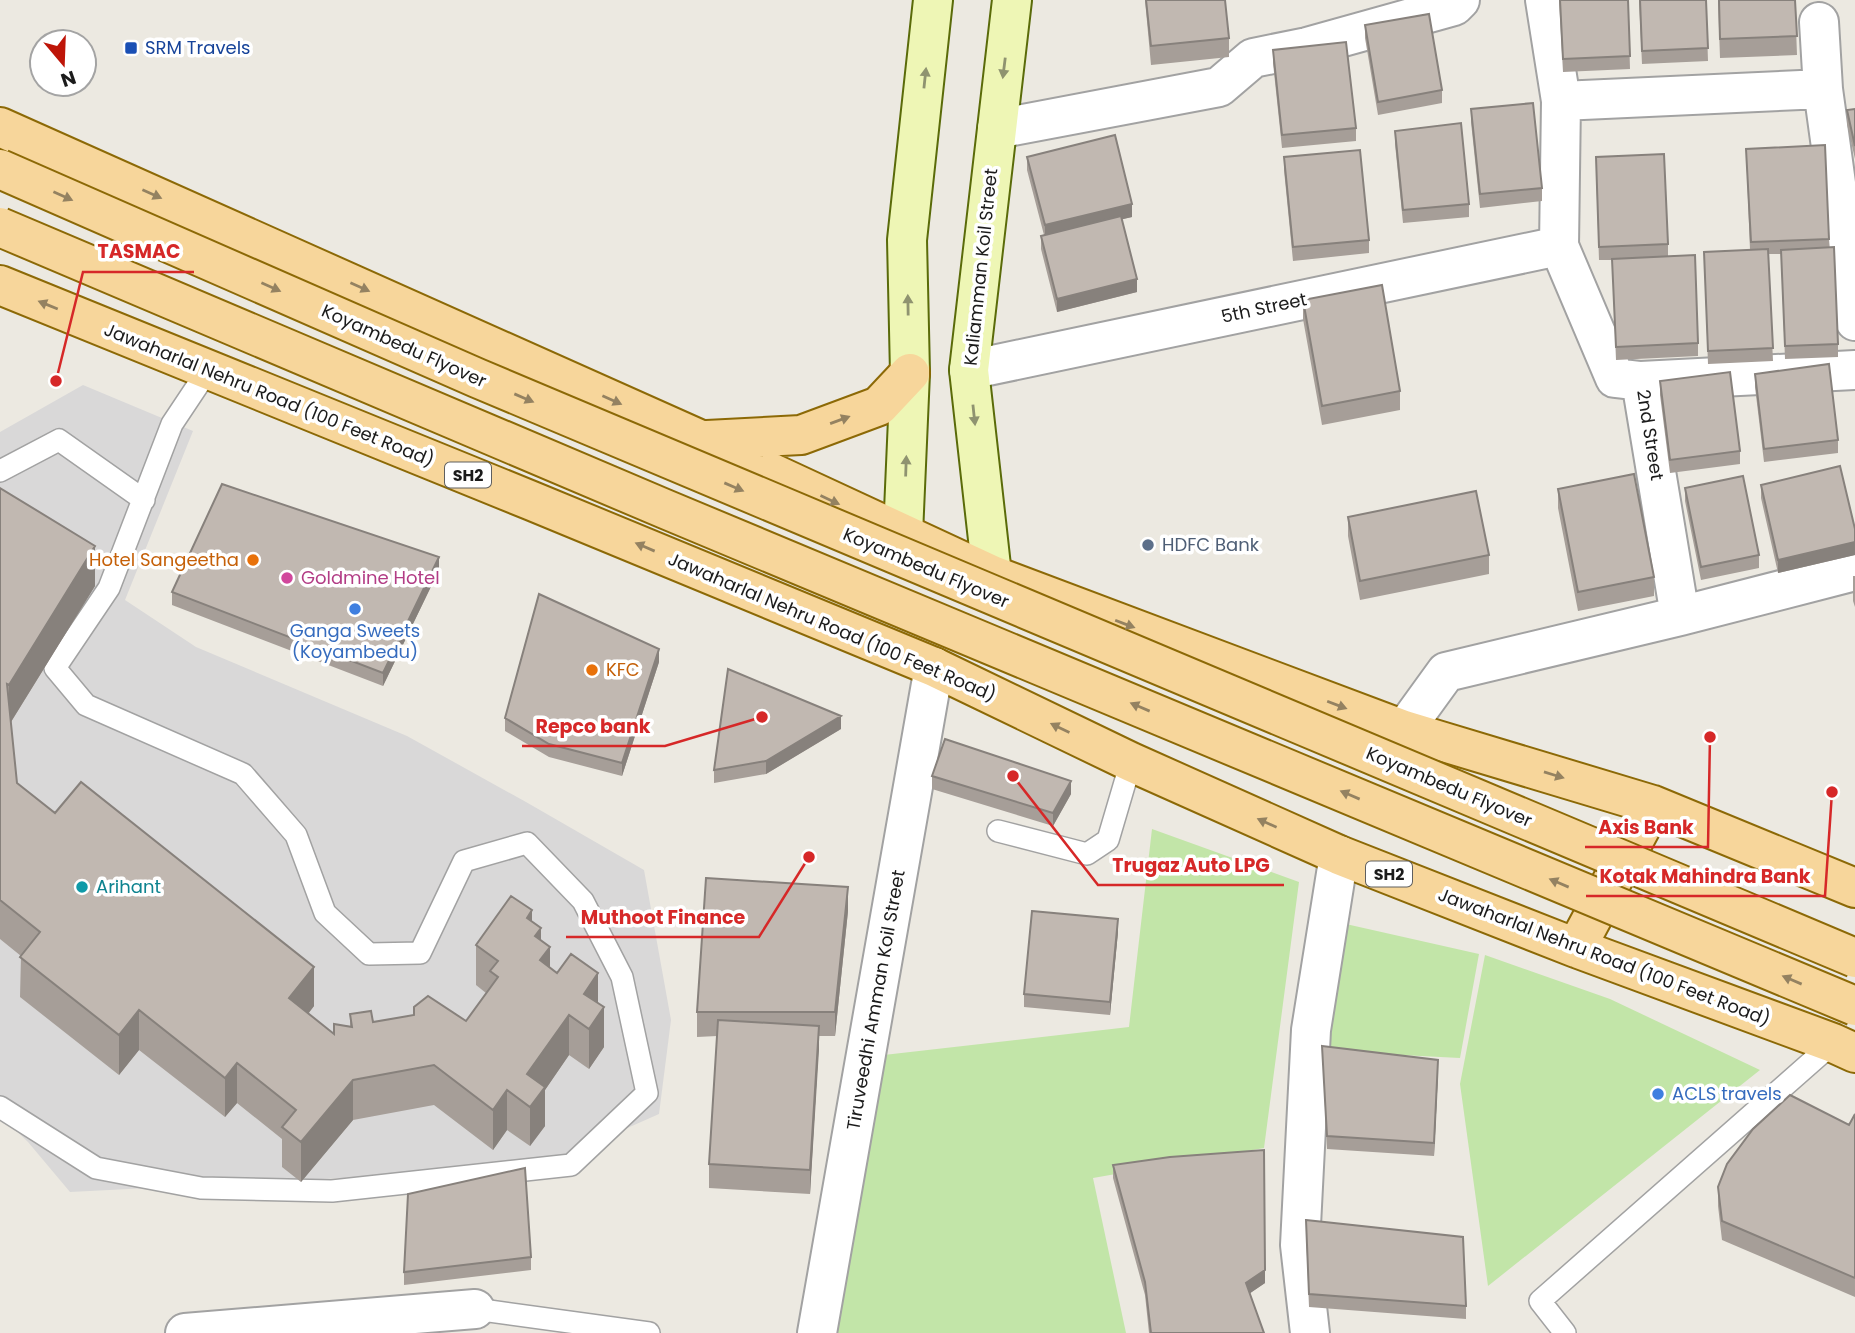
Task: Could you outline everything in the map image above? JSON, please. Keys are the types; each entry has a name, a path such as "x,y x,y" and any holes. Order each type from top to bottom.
{"main road":[{"path":"903,534 910,373 907,240 933,0"},
{"name":"Kaliamman Koil Street","path":"992,575 969,370 1012,0"},
{"path":"0,127 701,440 992,575 1404,730 1653,805 1855,888"},
{"name":"Koyambedu Flyover","path":"0,169 503,389 1855,958"},
{"path":"0,227 665,509 1855,1006"},
{"name":"Jawaharlal Nehru Road (100 Feet Road)","path":"0,285 934,667 1131,762 1339,855 1576,948 1844,1048"},
{"path":"701,440 801,435 879,406 910,373"},
{"path":"1576,948 1653,805"}],"street":[{"path":"997,128 1219,87 1253,58 1307,47 1401,21 1454,6 1460,0"},
{"path":"1545,0 1561,101 1559,246"},
{"path":"1819,22 1823,89 1855,321"},
{"path":"1561,101 1823,89"},
{"name":"5th Street","path":"969,370 1559,246"},
{"name":"2nd Street","path":"1559,246 1615,378 1642,381 1680,616"},
{"path":"1642,381 1855,370"},
{"path":"1404,730 1447,672 1855,571"},
{"name":"Tiruveedhi Amman Koil Street","path":"817,1333 934,667"},
{"path":"1310,1333 1300,1245 1311,1030 1339,855"},
{"path":"185,1333 475,1310"}],"lane":[{"path":"0,1107 96,1167 201,1188 332,1191 571,1166 647,1093 622,977 583,901 527,843 464,861 420,953 369,954 325,913 296,835 243,774 86,705 55,668 109,589 172,424 208,370"},
{"path":"0,471 59,440 144,500"},
{"path":"998,831 1087,854 1108,840 1131,762"},
{"path":"1565,1333 1540,1301 1844,1048"},
{"path":"475,1310 649,1333"}],"shaded area":[{"path":"83,385 193,431 125,600 196,647 407,736 644,870 671,1020 659,1114 537,1168 70,1192 28,1142 0,1115 0,432"}],"green space":[{"path":"1152,829 1299,882 1264,1148 1093,1178 1126,1333 831,1333 875,1056 1129,1027"},
{"path":"1337,922 1479,954 1460,1058 1322,1051"},
{"path":"1485,955 1610,999 1760,1070 1488,1286 1460,1084"}],"building":[{"path":"1146,0 1225,0 1229,38 1151,46"},
{"path":"1560,0 1628,0 1630,56 1563,59"},
{"path":"1640,0 1706,0 1708,48 1642,51"},
{"path":"1719,0 1795,0 1797,36 1720,39"},
{"path":"1429,14 1442,90 1378,102 1365,25"},
{"path":"1346,42 1356,128 1282,135 1273,50"},
{"path":"1533,103 1542,188 1480,194 1471,109"},
{"path":"1855,109 1855,146 1847,110"},
{"path":"1461,123 1469,204 1403,210 1395,131"},
{"path":"1115,135 1132,204 1045,225 1027,157"},
{"path":"1825,145 1829,239 1751,242 1746,149"},
{"path":"1360,150 1369,240 1293,247 1284,157"},
{"path":"1664,154 1668,244 1599,247 1596,157"},
{"path":"1121,216 1137,279 1057,299 1041,236"},
{"path":"1834,247 1838,344 1785,346 1781,250"},
{"path":"1768,249 1773,348 1708,351 1704,252"},
{"path":"1695,255 1698,343 1616,347 1612,259"},
{"path":"1382,285 1400,391 1322,406 1303,300"},
{"path":"1829,364 1838,440 1764,449 1755,374"},
{"path":"1730,372 1740,451 1670,460 1660,381"},
{"path":"1840,466 1855,529 1855,542 1778,560 1761,485"},
{"path":"1634,474 1654,577 1578,592 1558,489"},
{"path":"1743,476 1759,555 1701,567 1685,488"},
{"path":"222,484 439,557 383,673 172,592"},
{"name":"Arihant","path":"0,488 95,546 9,685 7,684 17,783 55,813 81,782 314,967 289,998 334,1034 334,1024 352,1027 350,1014 371,1011 373,1022 414,1015 414,1007 428,996 466,1021 498,977 490,971 498,961 476,945 511,896 532,910 527,918 541,928 535,936 550,947 540,960 557,973 571,954 598,973 584,994 604,1007 589,1029 569,1015 527,1074 545,1087 530,1107 507,1090 493,1110 434,1065 353,1080 301,1142 282,1127 296,1110 237,1063 225,1078 139,1010 119,1035 20,957 40,932 0,900"},
{"path":"1476,491 1489,555 1360,581 1348,517"},
{"path":"539,594 659,649 622,763 549,744 505,718"},
{"path":"728,669 841,716 766,761 714,770"},
{"path":"945,739 1071,781 1053,813 932,776"},
{"path":"706,878 848,887 835,1012 697,1012"},
{"path":"1032,911 1118,919 1110,1002 1024,994"},
{"path":"718,1020 819,1026 810,1170 709,1164"},
{"path":"1322,1046 1438,1060 1434,1143 1327,1136"},
{"path":"1790,1095 1849,1125 1855,1114 1855,1278 1722,1221 1718,1187 1727,1164 1753,1129"},
{"path":"1264,1150 1265,1270 1246,1283 1264,1333 1151,1333 1145,1282 1113,1165 1170,1157"},
{"path":"525,1168 531,1257 404,1272 408,1194"},
{"path":"1306,1220 1463,1237 1466,1306 1309,1294"}],"place":[{"name":"SRM Travels","path":"131,48"},
{"name":"TASMAC","path":"56,381"},
{"name":"HDFC Bank","path":"1148,545"},
{"name":"Hotel Sangeetha","path":"253,560"},
{"name":"Goldmine Hotel","path":"287,578"},
{"name":"Ganga Sweets (Koyambedu)","path":"355,609"},
{"name":"KFC","path":"592,670"},
{"name":"Repco bank","path":"762,717"},
{"name":"Axis Bank","path":"1710,737"},
{"name":"Trugaz Auto LPG","path":"1013,776"},
{"name":"Kotak Mahindra Bank","path":"1832,792"},
{"name":"Muthoot Finance","path":"809,857"},
{"name":"Arihant","path":"82,887"},
{"name":"ACLS travels","path":"1658,1094"}]}
